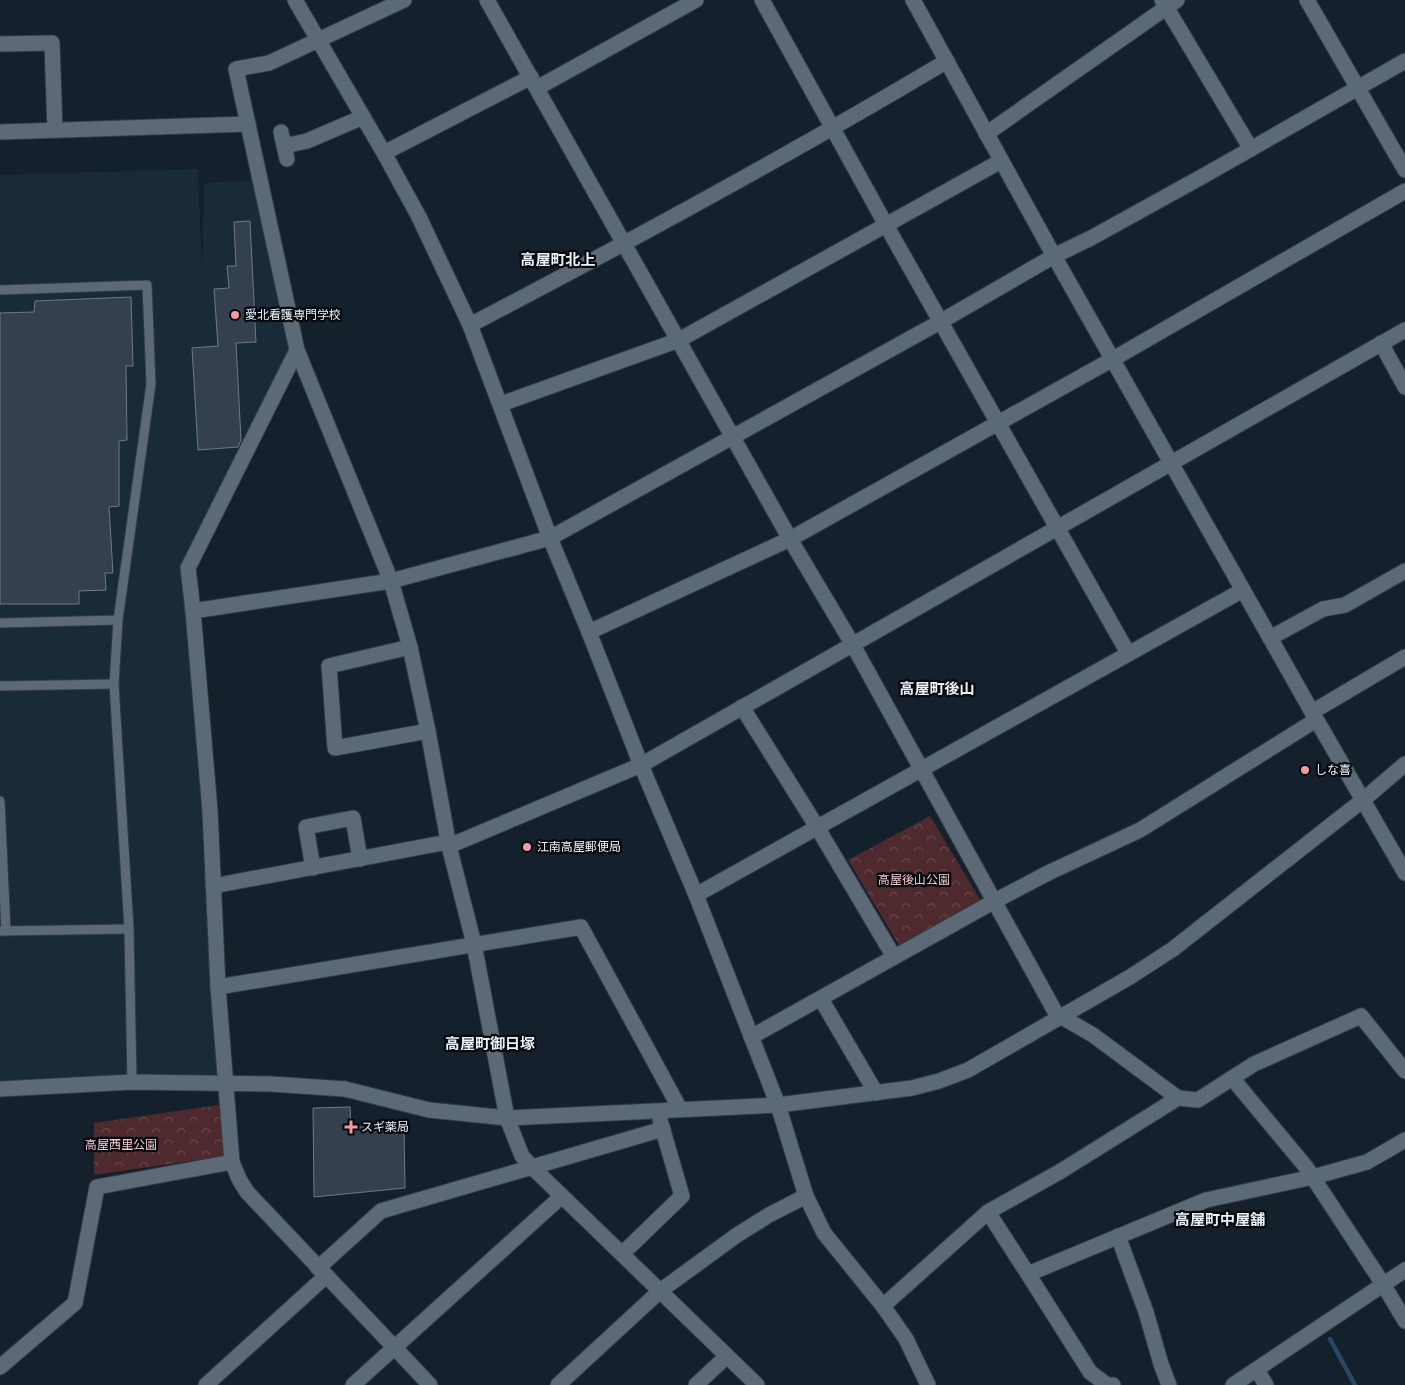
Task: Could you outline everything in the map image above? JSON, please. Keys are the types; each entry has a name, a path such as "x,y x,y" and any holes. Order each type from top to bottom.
{"street":[{"path":"295,0 419,217 470,325 550,538 641,765 696,895 778,1105 806,1196 824,1233 883,1306 906,1339 928,1385"},
{"path":"404,0 269,63 236,69 297,350 391,581 410,647 428,731 448,844 474,944 507,1118 522,1156 757,1385"},
{"path":"487,0 790,539 853,645 993,902 1059,1017 1093,1035 1178,1098 1198,1100 1254,1064 1362,1016 1405,1071"},
{"path":"384,153 534,83 696,0"},
{"path":"762,0 940,322 1128,653"},
{"path":"913,0 1001,161 1242,590 1405,874"},
{"path":"1307,0 1405,170"},
{"path":"986,134 1168,2 1251,149"},
{"path":"0,44 52,43 55,130"},
{"path":"470,325 625,244 834,128 947,61"},
{"path":"193,611 391,581 550,538 940,322 1054,256 1091,238 1251,149 1405,61"},
{"path":"284,146 307,140 363,117"},
{"path":"0,132 248,124"},
{"path":"501,404 679,340 1001,161"},
{"path":"589,632 790,539 1112,359 1405,191"},
{"path":"214,886 448,844 641,765 1405,330"},
{"path":"1381,343 1405,387"},
{"path":"297,350 188,568 210,811 218,987 232,1162 247,1192 430,1385"},
{"path":"1270,638 1323,610 1345,605 1405,571"},
{"path":"696,895 1242,590"},
{"path":"410,647 329,666 335,748 428,731"},
{"path":"751,1038 993,902 1048,873 1140,830 1405,657"},
{"path":"742,708 817,827 894,957"},
{"path":"0,1089 132,1082 271,1084 345,1089 429,1110 507,1118 778,1105 912,1088 939,1081 968,1070 1130,977 1173,949 1363,800 1405,764"},
{"path":"313,868 306,827 353,818 360,859"},
{"path":"218,987 581,927 680,1109"},
{"path":"821,998 876,1093"},
{"path":"1232,1078 1313,1177 1405,1321"},
{"path":"883,1306 988,1212 1069,1166 1178,1098"},
{"path":"622,1254 682,1196 658,1111"},
{"path":"206,1385 322,1272 381,1211 663,1129"},
{"path":"1028,1274 1206,1200 1313,1177 1367,1162 1405,1140"},
{"path":"0,1367 75,1302 97,1187 232,1162"},
{"path":"353,1385 562,1196"},
{"path":"558,1385 660,1291 769,1215 806,1196"},
{"path":"988,1212 1090,1372 1107,1385 1113,1385"},
{"path":"1118,1236 1146,1312 1169,1385"},
{"path":"1233,1385 1405,1270"},
{"path":"696,1385 727,1356"},
{"path":"1257,1370 1266,1385"}],"lane":[{"path":"0,290 147,285 151,384 118,620 114,684 130,929 132,1082"},
{"path":"0,623 118,620"},
{"path":"0,686 114,684"},
{"path":"0,801 3,931 130,929"}],"shaded area":[{"path":"198,169 202,272 204,183 262,180 297,350 188,568 227,1083 0,1087 0,175"}],"green space":[{"name":"高屋後山公園","path":"930,816 981,901 899,945 848,860"},
{"name":"高屋西里公園","path":"219,1105 224,1156 94,1175 94,1123"}],"building":[{"name":"愛北看護専門学校","path":"250,221 256,342 236,343 241,440 238,447 198,450 192,348 218,346 214,289 229,288 227,266 236,266 234,222"},
{"path":"131,297 133,366 126,366 127,440 119,441 119,506 109,507 113,573 105,573 106,590 79,591 79,604 0,604 0,313 34,312 35,301"},
{"path":"350,1107 351,1127 404,1127 405,1188 314,1197 313,1108"}],"waterway":[{"path":"1330,1339 1355,1385"}],"place":[{"name":"愛北看護専門学校","path":"235,315"},
{"name":"しな喜","path":"1305,770"},
{"name":"江南高屋郵便局","path":"527,847"},
{"name":"スギ薬局","path":"351,1127"}],"district":[{"name":"高屋町北上","path":"558,260"},
{"name":"高屋町後山","path":"937,689"},
{"name":"高屋町御日塚","path":"490,1044"},
{"name":"高屋町中屋舗","path":"1220,1220"}]}
